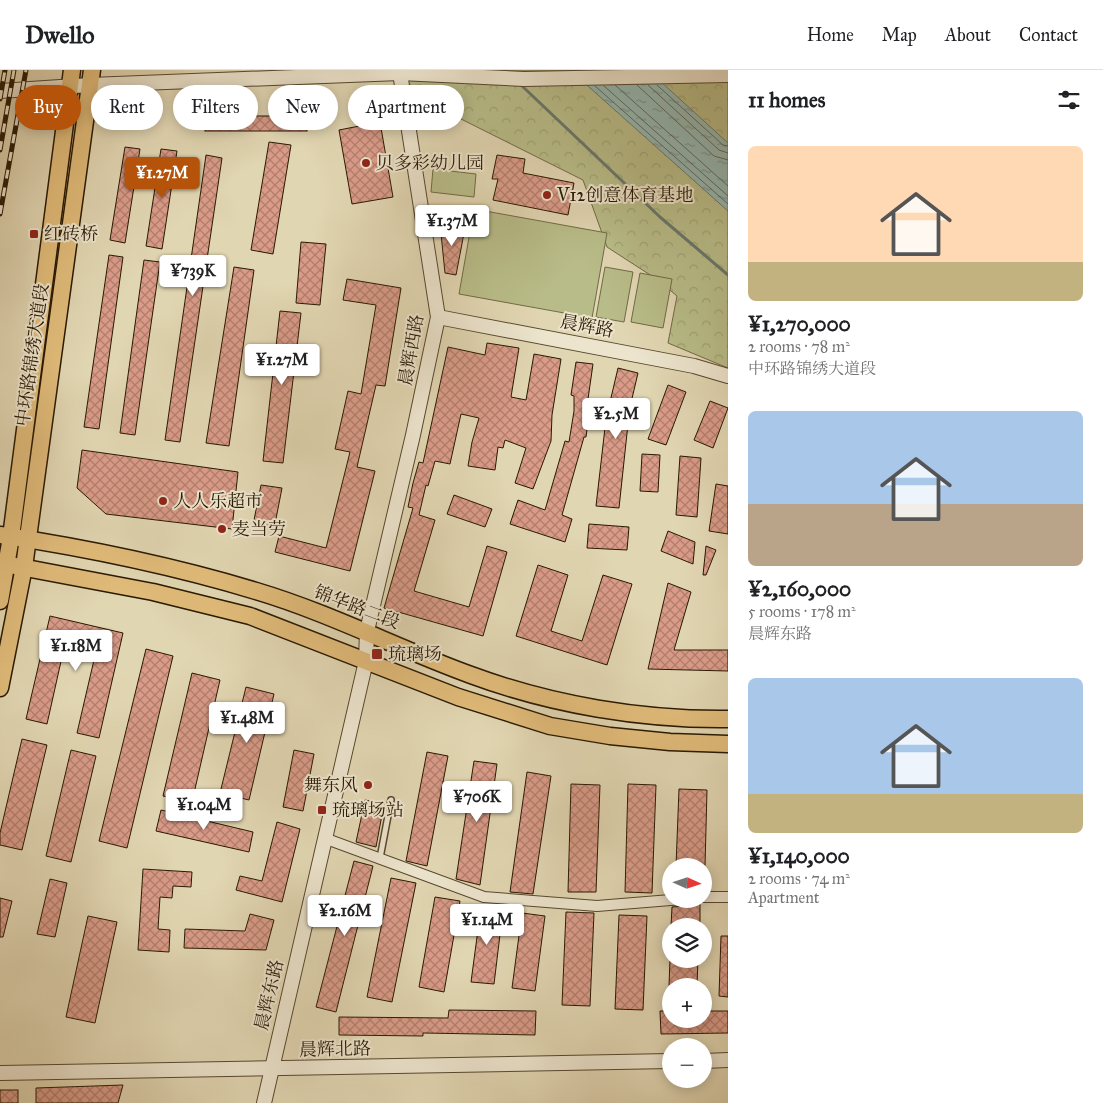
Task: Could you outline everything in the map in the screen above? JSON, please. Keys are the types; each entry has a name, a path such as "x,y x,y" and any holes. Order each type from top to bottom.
{"main road":[{"name":"中环路锦绣大道段","path":"69,85 72,70"},
{"name":"中环路锦绣大道段","path":"0,601 4,563 13,537 91,77"},
{"name":"中环路锦绣大道段","path":"0,688 24,567 13,537 64,130"},
{"name":"锦华路二段","path":"13,537 158,566 256,591 367,631 472,676 560,702 637,714 728,719"},
{"path":"4,563 153,592 250,616 458,697 550,726 670,742 728,744"}],"street":[{"path":"71,85 91,77 400,73 524,79 670,78 728,75"},
{"name":"晨辉西路","path":"367,631 438,317 400,73"},
{"path":"0,91 15,90"},
{"name":"晨辉路","path":"438,317 694,366 728,376"},
{"name":"晨辉东路","path":"264,1103 366,661 367,631"},
{"path":"324,838 484,897 598,906 662,901"},
{"path":"712,897 728,897"},
{"path":"712,1061 728,1060"},
{"name":"晨辉北路","path":"0,1073 662,1061"}],"lane":[{"path":"380,858 391,800"}],"green space":[{"path":"392,70 719,70 728,78 728,368 668,343 677,296 658,280 607,247 583,180 464,120 464,85 410,85"},
{"path":"433,169 476,174 474,197 431,192"},
{"path":"474,209 607,233 592,318 459,294"},
{"path":"605,267 633,272 624,322 596,317"},
{"path":"640,273 672,279 663,328 631,322"}],"water":[{"path":"570,70 648,70 728,143 728,211"}],"building":[{"path":"258,116 268,116 268,130 307,130 307,131 205,131 258,130"},
{"name":"贝多彩幼儿园","path":"348,128 348,130 381,130 393,197 352,204 339,130"},
{"path":"269,142 291,145 273,254 251,250"},
{"path":"125,147 140,149 125,243 110,240"},
{"path":"161,149 177,151 162,249 146,246"},
{"path":"206,155 222,158 180,442 165,440"},
{"path":"497,155 525,159 523,173 574,183 568,215 493,200 498,179 492,179"},
{"path":"440,224 465,228 456,275 445,273"},
{"path":"301,242 326,244 320,305 296,303"},
{"path":"109,255 123,257 99,429 84,427"},
{"path":"144,260 160,262 135,435 120,433"},
{"path":"234,267 254,270 229,446 206,443"},
{"path":"347,279 401,288 385,386 376,385 357,467 375,471 350,571 275,552 279,536 326,548 350,452 335,449 348,391 361,394 376,305 343,300"},
{"path":"280,311 301,313 283,463 263,461"},
{"path":"487,343 519,348 511,397 526,400 534,354 561,359 552,415 551,441 533,489 515,483 526,448 505,440 503,448 498,447 495,470 468,466 479,418 461,414 450,464 435,461 428,486 426,485 419,515 435,520 414,591 469,607 487,546 507,552 483,636 384,608 413,508 408,507 413,483 419,462 423,463 448,347 485,355"},
{"path":"576,362 593,364 587,406 590,406 586,437 584,437 562,515 572,519 565,542 510,524 518,500 545,510 565,441 569,442 574,411 574,396 571,395"},
{"path":"618,368 638,373 626,424 628,424 619,508 596,506 606,419"},
{"path":"668,385 686,392 666,445 648,439"},
{"path":"710,401 728,408 713,448 694,440"},
{"name":"人人乐超市","path":"82,450 238,472 232,529 106,514 77,488"},
{"path":"642,454 660,455 658,492 640,491"},
{"path":"680,456 701,458 697,517 676,515"},
{"path":"716,484 728,486 728,534 709,531"},
{"path":"261,485 282,488 274,529 253,525"},
{"path":"454,495 492,509 485,527 447,514"},
{"path":"589,524 629,527 627,550 587,548"},
{"path":"668,531 695,542 693,564 661,551"},
{"path":"706,546 716,550 706,575 703,575"},
{"path":"538,565 568,575 551,631 582,641 603,575 632,584 607,665 516,636"},
{"path":"668,583 691,592 674,650 728,650 728,671 648,669"},
{"path":"50,616 123,633 99,738 77,733 97,647 66,639 47,724 26,719"},
{"path":"146,649 173,656 127,848 99,841"},
{"path":"192,673 220,680 192,802 163,796"},
{"path":"246,687 274,694 249,800 220,793"},
{"path":"22,739 47,745 22,850 0,845 0,833"},
{"path":"71,750 96,756 71,862 46,856"},
{"path":"294,750 314,754 303,811 283,807"},
{"path":"427,752 448,756 427,866 406,861"},
{"path":"474,761 497,764 480,885 456,879"},
{"path":"527,772 551,776 533,894 510,892"},
{"path":"571,784 600,785 596,892 568,892"},
{"path":"628,784 656,785 652,893 625,892"},
{"path":"679,789 707,790 705,858 676,858"},
{"path":"365,800 384,804 376,847 356,842"},
{"path":"161,810 253,832 249,852 156,831"},
{"path":"277,822 300,829 282,902 236,890 240,876 262,881"},
{"path":"354,861 373,866 336,1012 316,1007"},
{"path":"143,869 192,872 191,887 173,886 172,898 160,897 158,929 170,930 169,952 138,950"},
{"path":"391,878 416,883 392,1002 367,997"},
{"path":"50,879 67,883 55,937 37,934"},
{"path":"435,897 460,901 444,992 419,987"},
{"path":"0,898 12,901 3,937 0,937"},
{"path":"481,907 503,910 494,984 471,982"},
{"path":"672,908 700,908 700,918 671,918"},
{"path":"566,912 594,913 590,1006 562,1005"},
{"path":"522,913 545,916 535,991 512,988"},
{"path":"250,914 274,920 266,950 184,948 185,929 245,931"},
{"path":"619,915 647,916 643,1010 615,1009"},
{"path":"88,916 117,922 95,1023 66,1017"},
{"path":"721,936 728,936 728,997 719,996"},
{"path":"670,968 698,968 697,978 669,978"},
{"path":"449,1010 536,1011 535,1035 423,1033 423,1036 339,1035 339,1017 448,1018"},
{"path":"660,1011 662,1011 662,1028 712,1028 712,1011 728,1011 728,1033 661,1034"},
{"path":"123,1085 118,1103 36,1103 36,1088"},
{"path":"0,1090 18,1090 18,1103 0,1103"}],"waterway":[{"path":"520,84 660,217 728,275"}],"railway":[{"path":"0,99 5,70"},
{"path":"0,150 14,70"},
{"path":"0,214 26,70"}],"place":[{"name":"贝多彩幼儿园","path":"366,163"},
{"name":"V12创意体育基地","path":"547,195"},
{"name":"红砖桥","path":"34,234"},
{"name":"人人乐超市","path":"163,501"},
{"name":"麦当劳","path":"222,529"},
{"name":"琉璃场","path":"377,654"},
{"name":"舞东风","path":"368,785"},
{"name":"琉璃场站","path":"322,810"}]}
